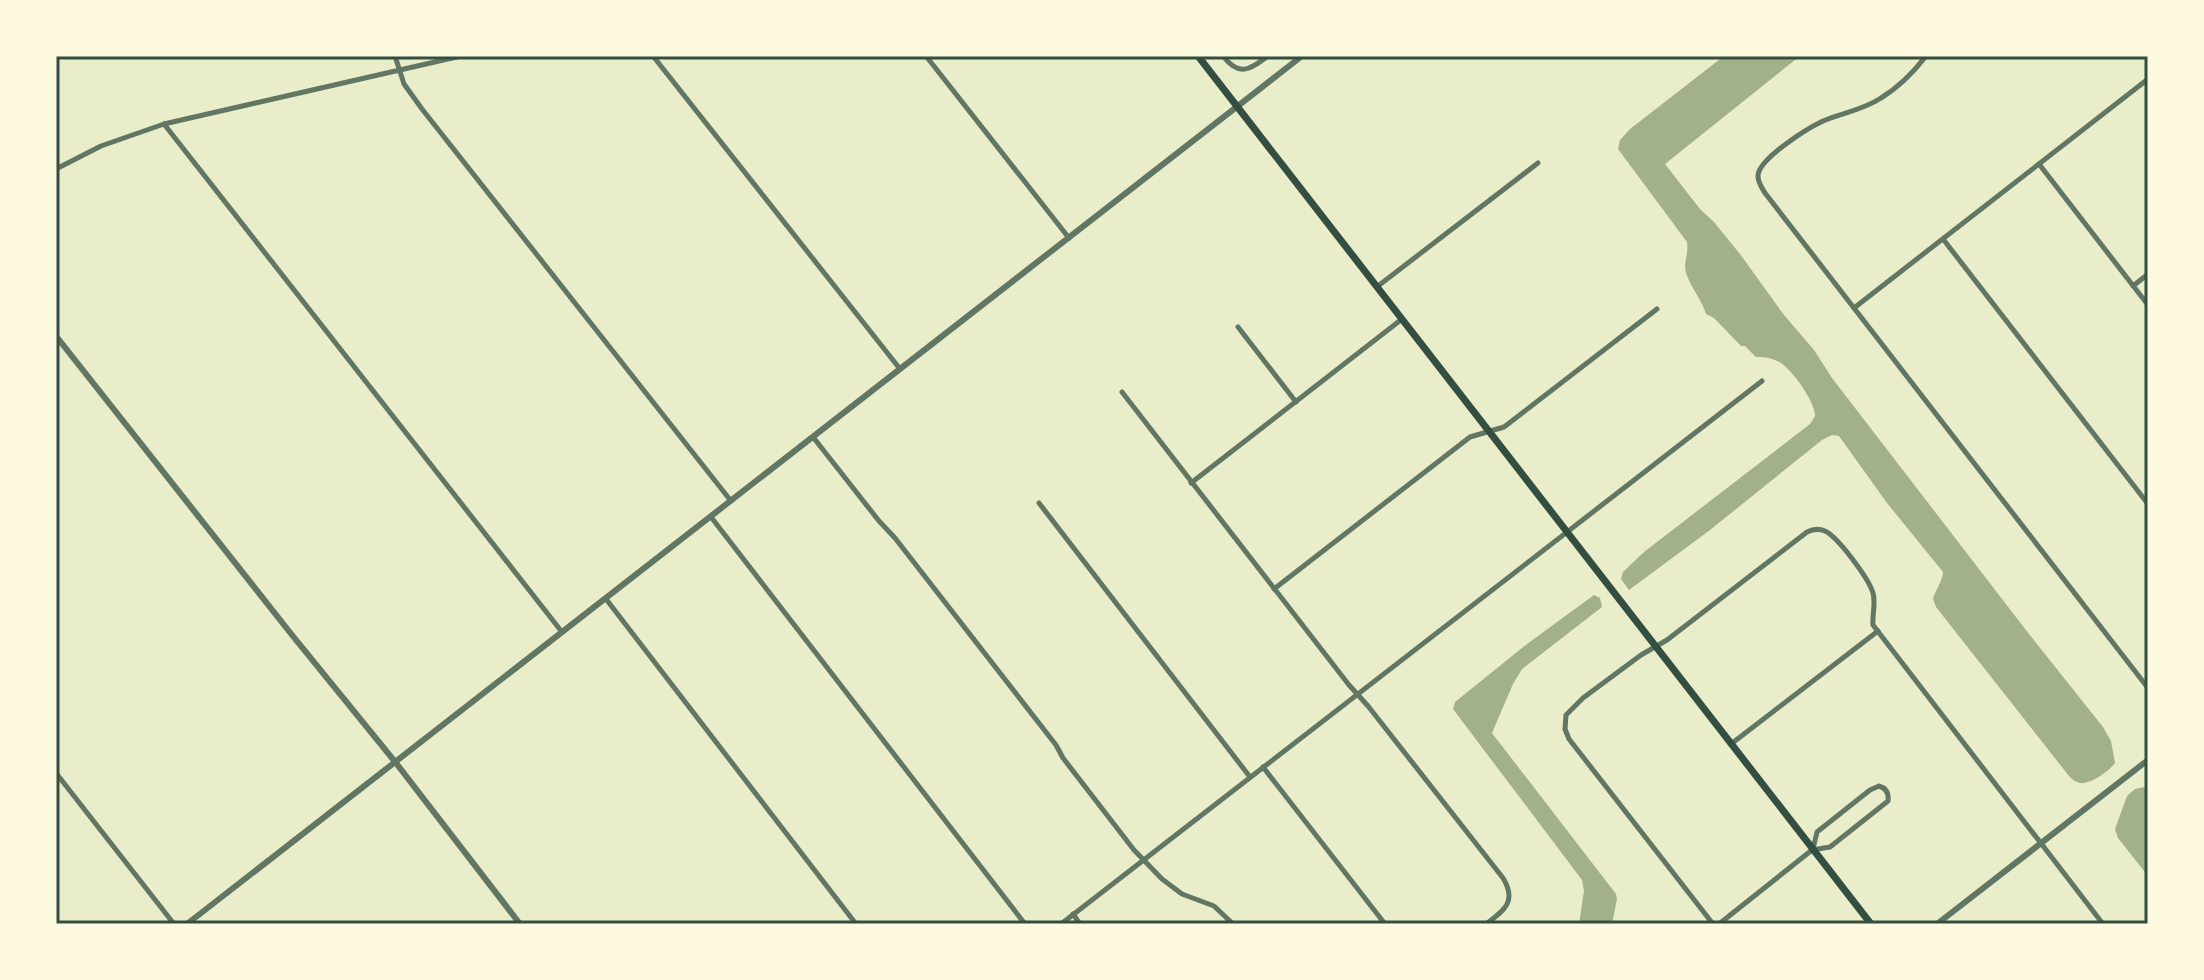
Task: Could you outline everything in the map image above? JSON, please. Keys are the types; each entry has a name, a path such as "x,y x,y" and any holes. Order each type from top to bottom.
{"main road":[{"path":"1198,56 1871,924"}],"street":[{"path":"395,56 404,84 422,109 731,501"},
{"path":"56,169 101,146 164,124 461,56"},
{"path":"653,56 900,369"},
{"path":"926,56 1069,238"},
{"path":"1223,56 1230,65 1240,70 1268,56"},
{"path":"187,924 1302,56"},
{"path":"1926,56 1910,76 1887,94 1860,109 1821,122 1805,131 1768,159 1759,171 1758,180 2148,688"},
{"path":"1854,308 2148,79"},
{"path":"164,124 562,632"},
{"path":"1378,286 1538,163"},
{"path":"2039,164 2148,305"},
{"path":"1943,239 2148,504"},
{"path":"2133,286 2148,274"},
{"path":"1274,589 1470,437 1504,427 1657,309"},
{"path":"1191,483 1403,319"},
{"path":"1238,327 1296,402"},
{"path":"57,339 396,763 520,924"},
{"path":"1061,924 1762,381"},
{"path":"1122,392 1503,878 1510,897 1503,910 1486,924"},
{"path":"813,437 905,550 1134,850 1171,887 1214,906 1233,924"},
{"path":"1039,503 1250,777"},
{"path":"711,517 1025,924"},
{"path":"1812,850 1817,832 1870,790 1879,786 1884,788 1889,797 1880,808 1830,847 1812,850 1716,924 1569,739 1565,729 1566,715 1583,698 1641,655 1667,640 1807,532 1817,529 1833,537 1869,584 1874,598 1873,625 2103,924"},
{"path":"606,599 856,924"},
{"path":"1731,744 1878,631"},
{"path":"1937,924 2148,760"},
{"path":"1263,767 1385,924"},
{"path":"56,773 174,924"},
{"path":"1073,914 1080,924"}],"shaded area":[{"path":"1724,56 1800,56 1665,164 1740,254 1832,378 2103,727 2111,741 2115,763 2095,779 2079,783 2069,776 1936,607 1933,599 1943,572 1887,503 1839,436 1832,435 1822,440 1629,590 1621,579 1623,572 1644,552 1810,424 1815,416 1807,395 1786,367 1772,359 1756,357 1706,314 1686,273 1687,242 1618,149 1620,140 1630,129"},
{"path":"1594,595 1600,598 1602,607 1522,669 1492,733 1616,894 1612,924 1579,924 1584,891 1582,880 1453,709 1455,702"},
{"path":"2135,789 2148,789 2148,876 2118,838 2115,829 2127,796"}]}
